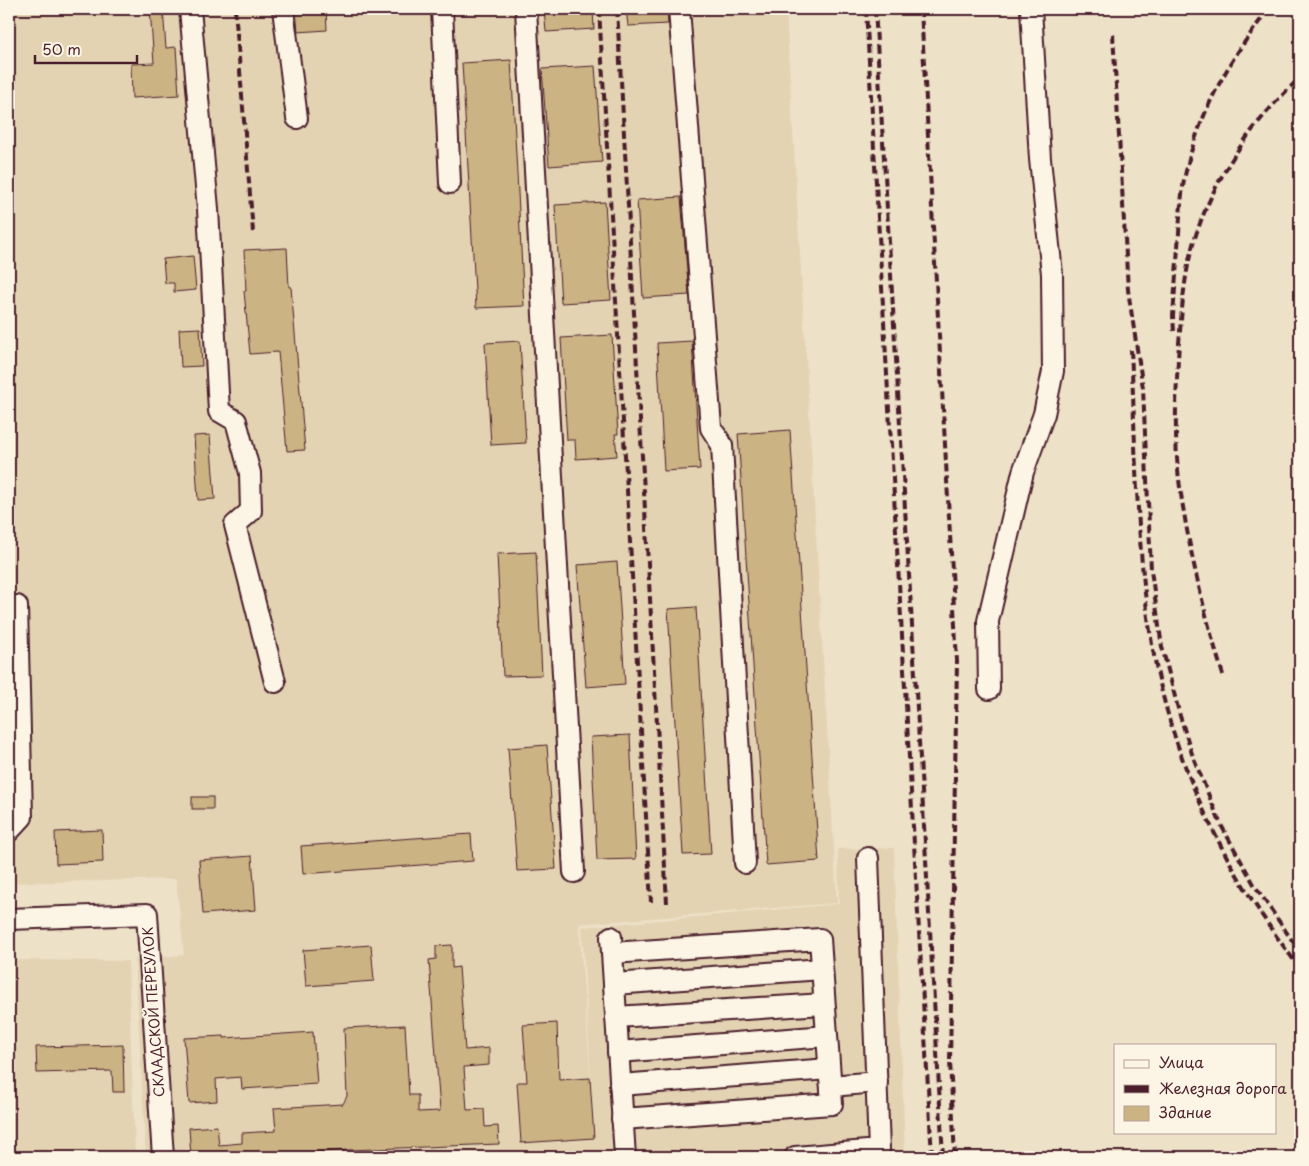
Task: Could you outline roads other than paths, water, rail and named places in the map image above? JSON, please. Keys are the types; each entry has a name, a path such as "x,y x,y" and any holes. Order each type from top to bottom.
{"lane":[{"path":"190,9 208,209 220,411 236,421 250,474 251,511 234,524 275,682"},
{"path":"283,9 297,118"},
{"path":"442,9 450,183"},
{"path":"526,9 574,872"},
{"path":"679,9 711,428 722,444 745,863"},
{"path":"989,689 988,622 1022,472 1044,414 1053,371 1052,274 1040,159 1031,9"},
{"path":"9,831 22,817 17,606"},
{"path":"795,1157 879,1150 868,858"},
{"name":"СКЛАДСКОЙ ПЕРЕУЛОК","path":"9,919 147,914 164,1157"},
{"path":"622,1119 832,1104 820,939 612,945 622,1119 625,1157"},
{"path":"614,984 822,969"},
{"path":"616,1017 824,1004"},
{"path":"618,1052 827,1036"},
{"path":"620,1085 830,1077 877,1082"}],"railway":[{"path":"235,9 253,232"},
{"path":"599,9 651,902"},
{"path":"617,9 667,903"},
{"path":"866,9 932,1157"},
{"path":"875,9 943,1157"},
{"path":"921,9 957,662 950,1061 955,1157"},
{"path":"1174,331 1173,316 1181,207 1184,180 1189,160 1202,122 1219,85 1239,50 1269,9"},
{"path":"1113,34 1128,290 1143,388 1151,570 1162,647 1193,757 1221,825 1255,886 1300,952"},
{"path":"1223,675 1193,563 1178,475 1176,399 1184,292 1194,241 1202,218 1223,174 1250,133 1266,113 1300,78"},
{"path":"1131,350 1137,497 1143,571 1152,644 1161,688 1188,774 1206,815 1248,894 1300,968"}]}
